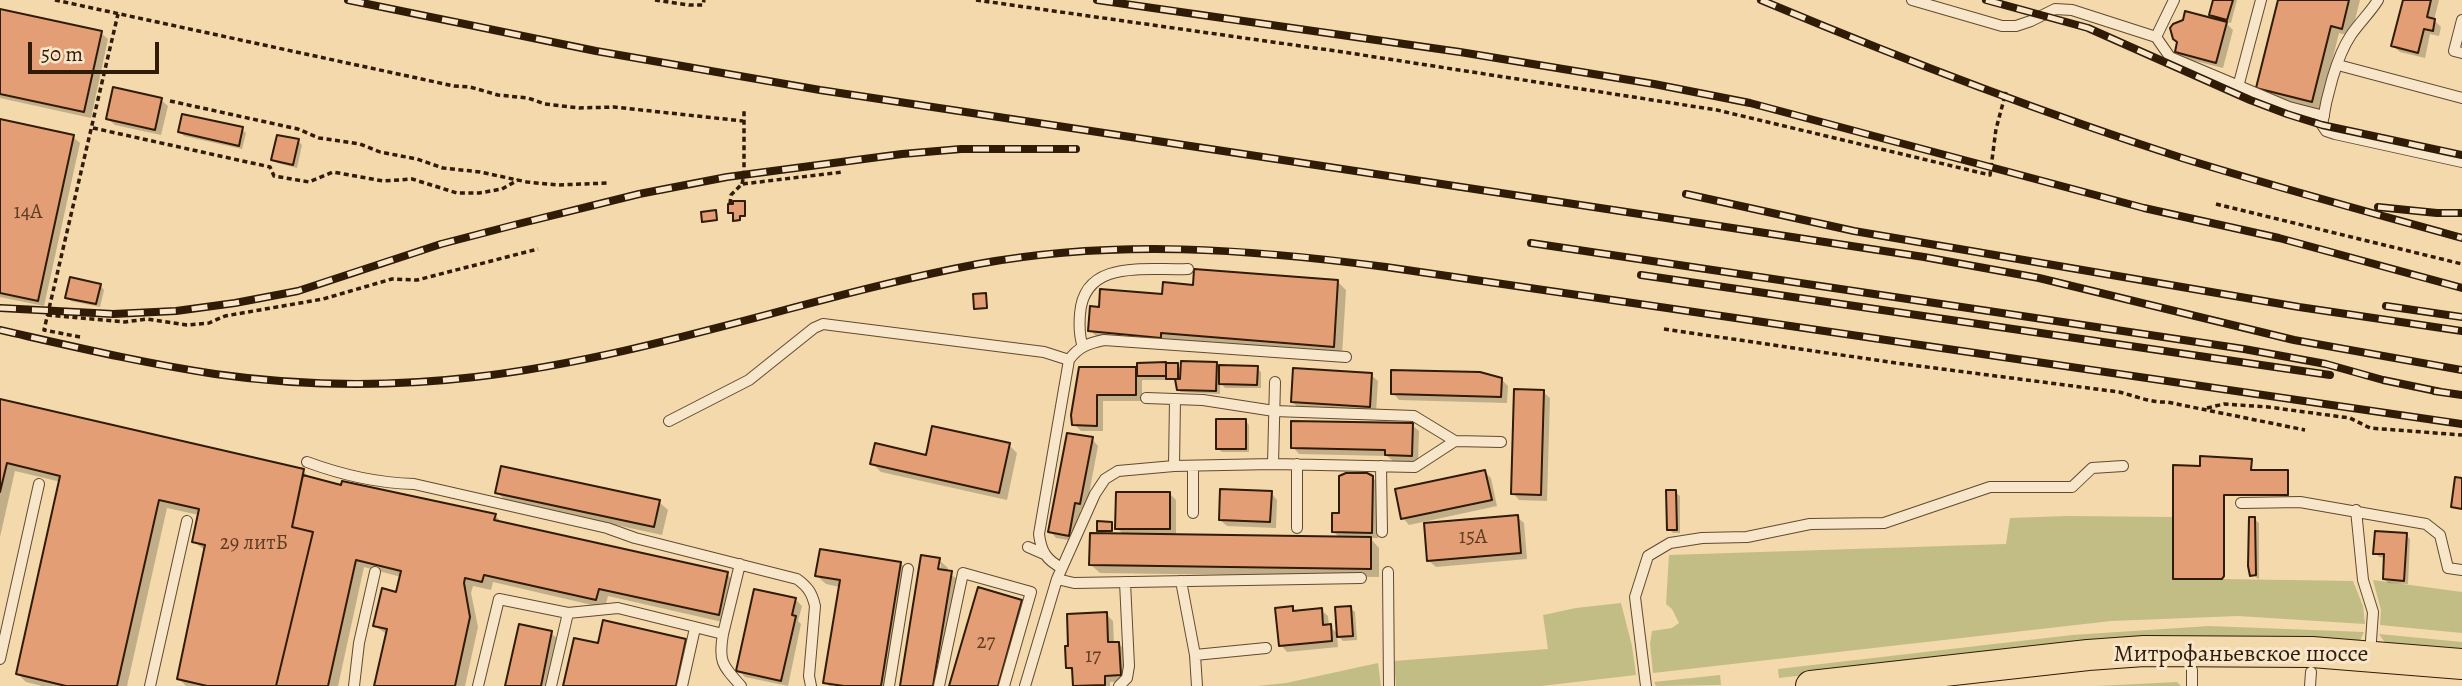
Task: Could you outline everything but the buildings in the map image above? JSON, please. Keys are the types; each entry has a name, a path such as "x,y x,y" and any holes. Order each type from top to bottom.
{"main road":[{"name":"Митрофаньевское шоссе","path":"1811,686 2144,651 2253,650 2370,655 2462,664"},
{"name":"Митрофаньевское шоссе","path":"1987,686 2071,677 2311,679 2370,674 2462,683"}],"lane":[{"path":"1912,0 2003,26 2016,26 2055,9 2072,5 2155,37 2170,57 2238,88 2289,107 2324,116"},
{"path":"2155,37 2174,0"},
{"path":"2238,88 2261,0"},
{"path":"2378,0 2350,36 2338,65 2322,125 2326,131 2462,162"},
{"path":"2462,20 2454,51 2462,53"},
{"path":"2338,65 2462,98"},
{"path":"1083,347 1079,337 1081,305 1084,293 1101,275 1188,269"},
{"path":"669,421 748,380 814,328 823,324 1044,352 1069,360"},
{"path":"1044,555 1039,534 1069,360 1075,351 1091,342 1104,340 1346,357"},
{"path":"1273,464 1275,382"},
{"path":"1146,398 1203,400 1274,411 1414,416 1455,441 1501,442"},
{"path":"1174,466 1175,399"},
{"path":"1025,686 1057,579 1105,479 1118,471 1174,466 1273,464 1415,467 1455,441"},
{"path":"307,462 361,478 414,484 607,528 635,538 797,579 807,586 813,595 815,606 809,676 811,686"},
{"path":"1297,464 1297,528"},
{"path":"1192,513 1193,466"},
{"path":"1381,466 1382,531"},
{"path":"1646,686 1635,597 1648,556 1670,543 1702,538 1747,537 1810,524 1884,523 1990,487 2072,487 2092,468 2123,466"},
{"path":"0,659 39,484"},
{"path":"2241,503 2300,502 2426,524 2440,535 2448,568 2462,570"},
{"path":"2356,510 2363,580 2373,612 2370,655"},
{"path":"150,686 187,521"},
{"path":"1028,547 1062,568"},
{"path":"740,564 719,653 721,662 741,686"},
{"path":"889,686 908,569"},
{"path":"354,686 359,643 375,572"},
{"path":"1388,572 1389,686"},
{"path":"939,686 963,573 1031,592 1003,686"},
{"path":"1057,579 1074,583 1361,578"},
{"path":"1181,581 1195,655 1197,686"},
{"path":"1119,686 1127,678 1129,666 1125,582"},
{"path":"478,686 499,599 568,613 618,608 723,634"},
{"path":"551,686 568,613"},
{"path":"682,686 695,628"},
{"path":"1195,655 1266,648"}],"path":[{"path":"55,0 454,86 528,98 545,104 579,108 614,107 743,121"},
{"path":"655,0 689,5 703,5 704,0"},
{"path":"976,0 1343,52 1717,110 1990,175 1994,137 2006,92"},
{"path":"80,337 44,330 118,14"},
{"path":"170,101 299,130 319,138 360,144 380,152 417,159 443,168 557,185 608,183"},
{"path":"742,184 744,108"},
{"path":"93,128 270,167 274,176 309,182 334,172 383,181 412,179 457,193 479,194 502,189 518,180"},
{"path":"730,204 732,192 742,184 843,172"},
{"path":"2216,204 2462,264"},
{"path":"47,315 125,322 147,319 187,325 209,323 225,316 323,299 392,279 416,280 538,249"},
{"path":"1664,329 2119,392 2153,402 2206,409 2305,430"},
{"path":"2206,409 2224,404 2268,407 2350,418 2370,428 2462,435"}],"shaded area":[{"path":"2173,517 2222,579 2353,581 2363,606 2365,624 2238,616 2111,621 1653,673 1650,644 1652,631 1672,628 1679,623 1672,609 1666,604 1669,555 2006,544 2010,518"},
{"path":"2373,580 2462,592 2462,633 2380,625 2381,610"},
{"path":"1621,603 1636,675 1541,686 1396,686 1394,661 1548,649 1543,615"},
{"path":"2209,626 2364,632 2359,643 2247,636 2176,637 2033,649 1779,678 1778,669 2072,635"},
{"path":"2379,634 2462,642 2462,651 2386,644"},
{"path":"1378,663 1381,686 1257,686 1286,683"},
{"path":"1720,675 1721,685 1656,686 1654,682"},
{"path":"2177,682 2181,686 2096,686"}],"railway":[{"path":"348,0 596,51 820,90 1924,257 2039,278 2294,340 2462,370"},
{"path":"1097,0 1460,52 1750,103 2144,208 2279,238 2462,288"},
{"path":"1761,0 1970,84 2182,158 2462,238"},
{"path":"1986,0 2088,28 2287,114 2322,125 2462,155"},
{"path":"0,308 113,314 176,311 235,303 298,291 441,244 518,224 639,194 727,177 961,149 1076,149"},
{"path":"1686,194 1854,231 2299,307 2462,331"},
{"path":"2378,207 2462,213"},
{"path":"1531,243 2244,349 2326,364 2441,392"},
{"path":"0,330 161,365 247,378 345,384 443,380 539,368 603,355 852,292 978,264 1080,251 1182,249 1284,255 1386,267 2462,424"},
{"path":"1641,275 2330,375"},
{"path":"2386,306 2462,317"},
{"path":"2434,391 2462,395"}]}
